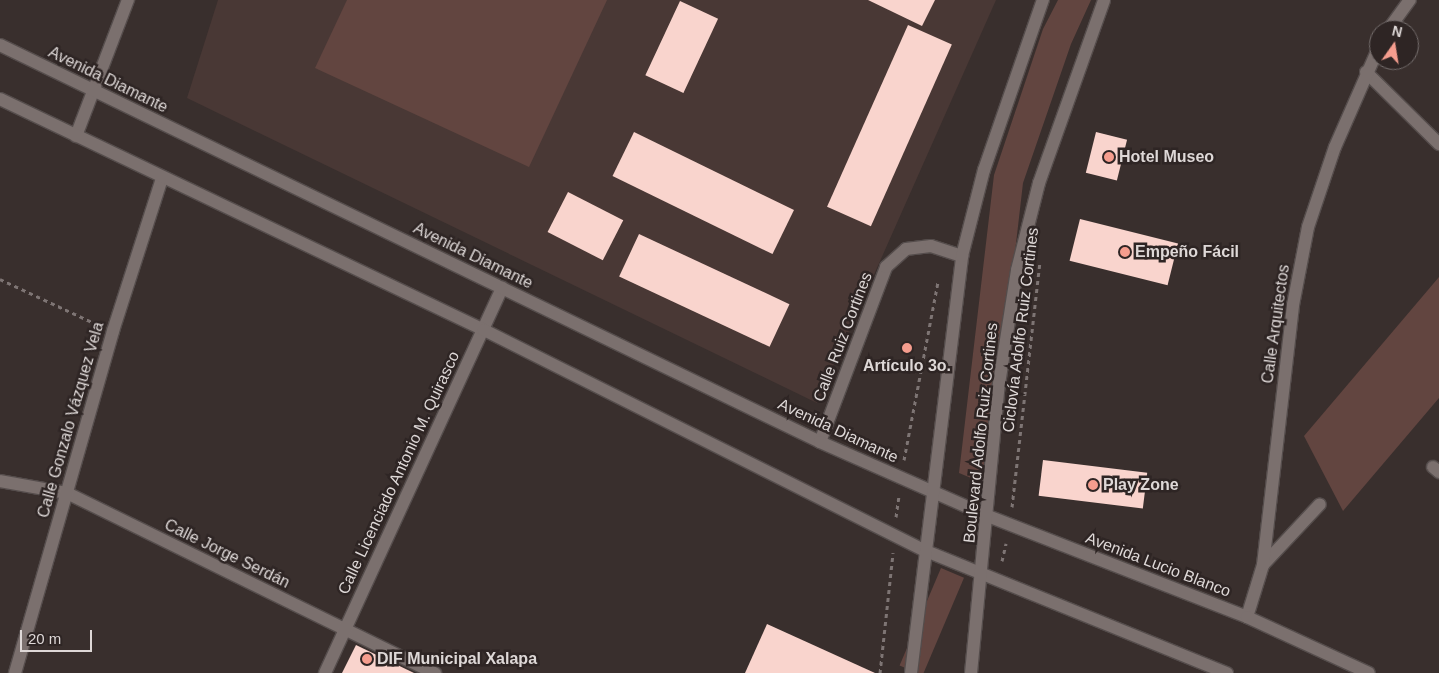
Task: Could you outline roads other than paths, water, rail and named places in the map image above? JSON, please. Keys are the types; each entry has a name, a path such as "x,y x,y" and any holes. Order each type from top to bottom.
{"main road":[{"path":"76,136 95,92 128,0"},
{"path":"911,673 962,256 984,170 1043,0"},
{"name":"Boulevard Adolfo Ruiz Cortines","path":"971,673 988,516 999,384 1018,270 1040,183 1104,0"},
{"path":"1395,20 1410,0"},
{"name":"Avenida Diamante","path":"0,45 820,442 933,492"},
{"name":"Calle Arquitectos","path":"1247,617 1263,565 1294,306 1308,227 1369,66"},
{"path":"1366,72 1439,144"},
{"path":"0,99 162,178 484,330 926,550 998,582 1227,673"},
{"name":"Calle Gonzalo Vázquez Vela","path":"15,673 113,331 162,178"},
{"name":"Calle Ruiz Cortines","path":"820,442 886,267 906,249 931,246 962,256"},
{"name":"Calle Licenciado Antonio M. Quirasco","path":"325,673 343,630 502,288"},
{"name":"Calle Jorge Serdán","path":"0,481 67,493 343,630 435,673"},
{"name":"Avenida Lucio Blanco","path":"933,492 1010,525 1247,617 1369,673"},
{"path":"1263,565 1320,504"}],"place":[{"name":"Hotel Museo","path":"1109,157"},
{"name":"Empeño Fácil","path":"1125,252"},
{"name":"Artículo 3o.","path":"907,348"},
{"name":"Play Zone","path":"1093,485"},
{"name":"DIF Municipal Xalapa","path":"367,659"}]}
